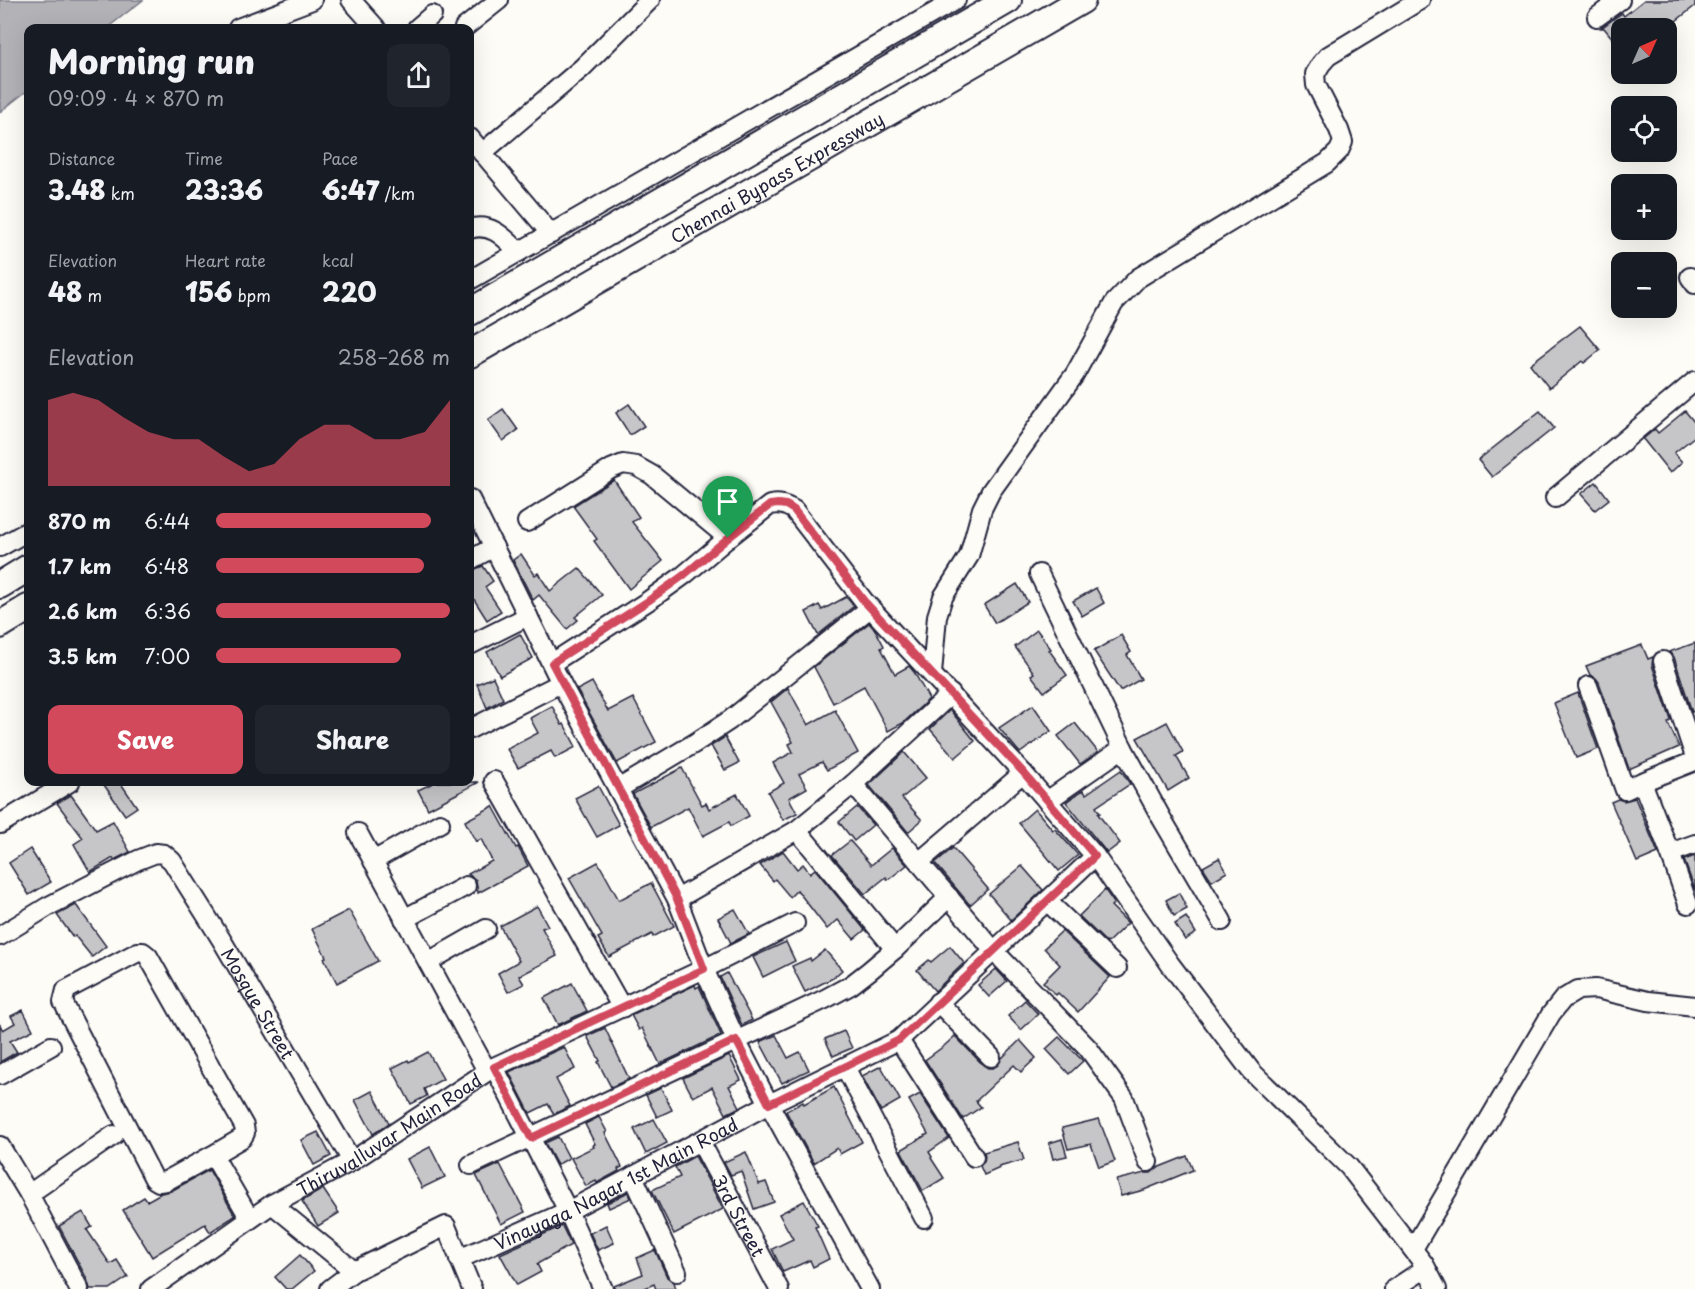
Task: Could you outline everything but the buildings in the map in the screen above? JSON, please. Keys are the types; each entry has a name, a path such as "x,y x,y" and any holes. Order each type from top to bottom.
{"highway":[{"name":"Chennai Bypass Expressway","path":"474,310 1008,0"},
{"name":"Chennai Bypass Expressway","path":"474,352 1082,0"},
{"path":"0,585 24,570"},
{"path":"0,625 24,610"}],"street":[{"path":"249,24 312,0"},
{"path":"351,0 372,24"},
{"path":"469,24 499,0"},
{"path":"482,153 582,68 650,0"},
{"path":"474,278 956,0"},
{"path":"932,674 937,615 943,597 969,556 982,509 991,491 1075,374 1114,303 1138,278 1327,163 1339,151 1343,142 1316,85 1315,74 1328,56 1420,0"},
{"path":"1597,16 1620,0"},
{"path":"422,24 432,15"},
{"path":"474,143 551,234"},
{"path":"474,228 492,230 504,237 519,252"},
{"path":"1555,498 1695,381"},
{"path":"527,522 611,469 623,464 636,466 652,476 728,538"},
{"path":"552,663 684,575 770,505 786,505 794,510 870,608 1023,772 1095,856 1170,964 1251,1071 1349,1167 1413,1249 1437,1289"},
{"path":"474,507 561,683 677,899 704,969 736,1040 870,1289"},
{"path":"0,548 24,533"},
{"path":"474,558 494,548"},
{"path":"1039,574 1123,748 1222,921"},
{"path":"618,789 730,720 870,608"},
{"path":"474,643 528,616"},
{"path":"1588,686 1625,790 1695,759 1663,661"},
{"path":"474,727 561,683"},
{"path":"677,899 797,830 853,784 951,694"},
{"path":"1047,801 1123,748"},
{"path":"919,862 1023,772"},
{"path":"494,782 622,1008"},
{"path":"1642,782 1688,904"},
{"path":"853,784 994,951 1088,1048 1124,1098 1148,1162"},
{"path":"0,824 63,786"},
{"path":"373,861 440,824"},
{"path":"797,830 895,949"},
{"path":"358,834 428,962 531,1138 568,1211 603,1289"},
{"path":"1670,853 1695,844"},
{"name":"Mosque Street","path":"0,936 47,907 138,860 156,853 164,854 172,861 221,939 352,1161"},
{"name":"Vinayaga Nagar 1st Main Road","path":"459,1259 568,1211 769,1104 899,1040 1095,856"},
{"path":"404,919 466,886"},
{"path":"471,1165 851,985 895,949 949,897"},
{"path":"1047,901 1117,968"},
{"name":"Thiruvalluvar Main Road","path":"160,1286 272,1204 352,1161 490,1069 704,969 795,923"},
{"path":"428,962 486,929"},
{"path":"138,952 144,952 148,956 244,1126 245,1133 242,1138 213,1155 166,1181 159,1182 154,1179 63,1002 66,990 138,952"},
{"path":"1413,1249 1545,1024 1563,999 1578,990 1596,989 1648,1001 1695,1006"},
{"path":"938,1002 991,1057"},
{"path":"899,1040 974,1157"},
{"path":"0,1075 51,1046"},
{"path":"844,1067 924,1218"},
{"path":"29,1194 114,1135"},
{"name":"3rd Street","path":"699,1141 778,1289"},
{"path":"0,1146 29,1194 80,1289"},
{"path":"213,1155 250,1219"},
{"path":"633,1176 677,1272"},
{"path":"272,1204 354,1271"},
{"path":"330,1289 354,1271 446,1226 472,1289"},
{"path":"1394,1289 1426,1268"}],"shaded area":[{"path":"0,0 143,0 112,24 24,24 24,93 0,112"}],"route":[{"path":"770,505 786,505 794,510 864,601 1023,772 1095,856 899,1040 769,1104 736,1040 531,1138 494,1067 704,969 677,899 552,663 648,601 684,575 728,538 770,505"}]}
